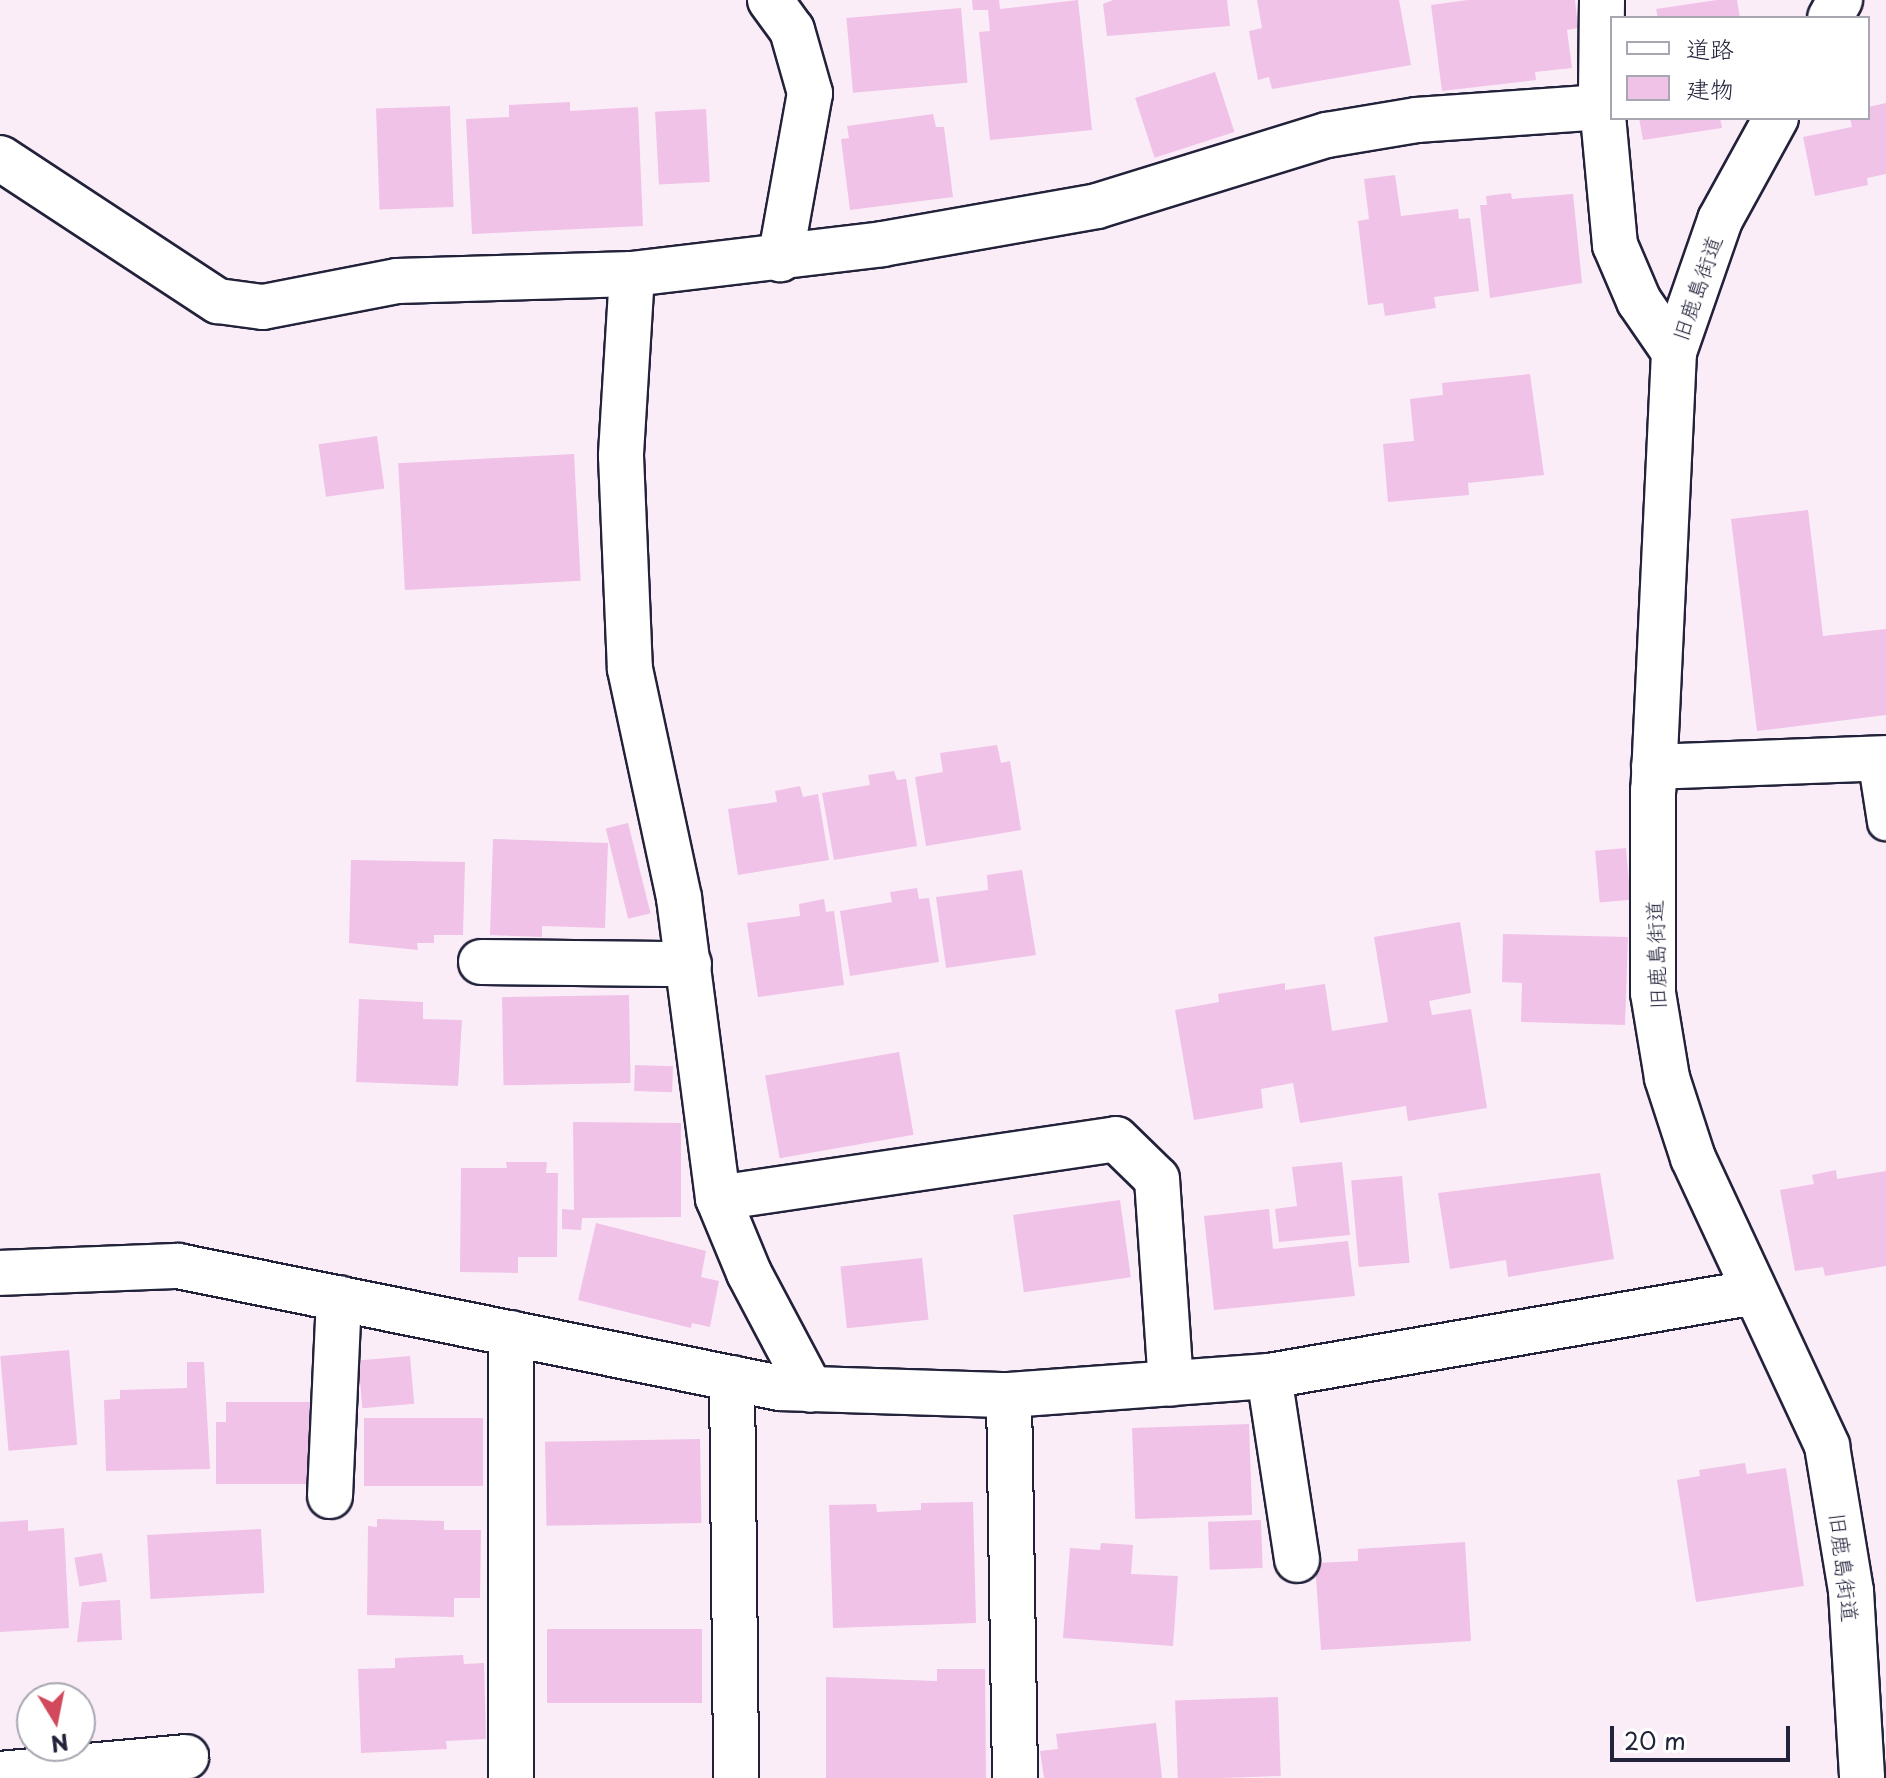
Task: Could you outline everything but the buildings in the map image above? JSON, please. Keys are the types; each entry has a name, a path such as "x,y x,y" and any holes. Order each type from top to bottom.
{"street":[{"path":"770,0 792,30 810,93 780,259"},
{"path":"1602,0 1602,107 1615,245 1639,301 1674,352"},
{"path":"0,158 218,301 263,307 397,281 632,274 780,259 1097,206 1327,135 1417,120 1602,107"},
{"name":"旧鹿島街道","path":"1775,120 1720,220 1674,352 1654,767 1653,993 1667,1078 1693,1158 1827,1446 1851,1591 1862,1778"},
{"path":"632,274 621,456 630,669 663,807 689,964 718,1198 749,1273 811,1390"},
{"path":"1654,767 1881,758"},
{"path":"481,962 689,964"},
{"path":"718,1198 1116,1139 1157,1179 1171,1384"},
{"path":"0,1273 178,1266 732,1378 811,1390 1009,1395 1269,1376 1753,1292"},
{"path":"330,1496 339,1298"},
{"path":"511,1333 511,1778"},
{"path":"1269,1376 1297,1560"},
{"path":"732,1378 736,1778"},
{"path":"1009,1395 1015,1778"},
{"path":"0,1774 186,1757"}],"lane":[{"path":"1881,758 1886,822"}]}
